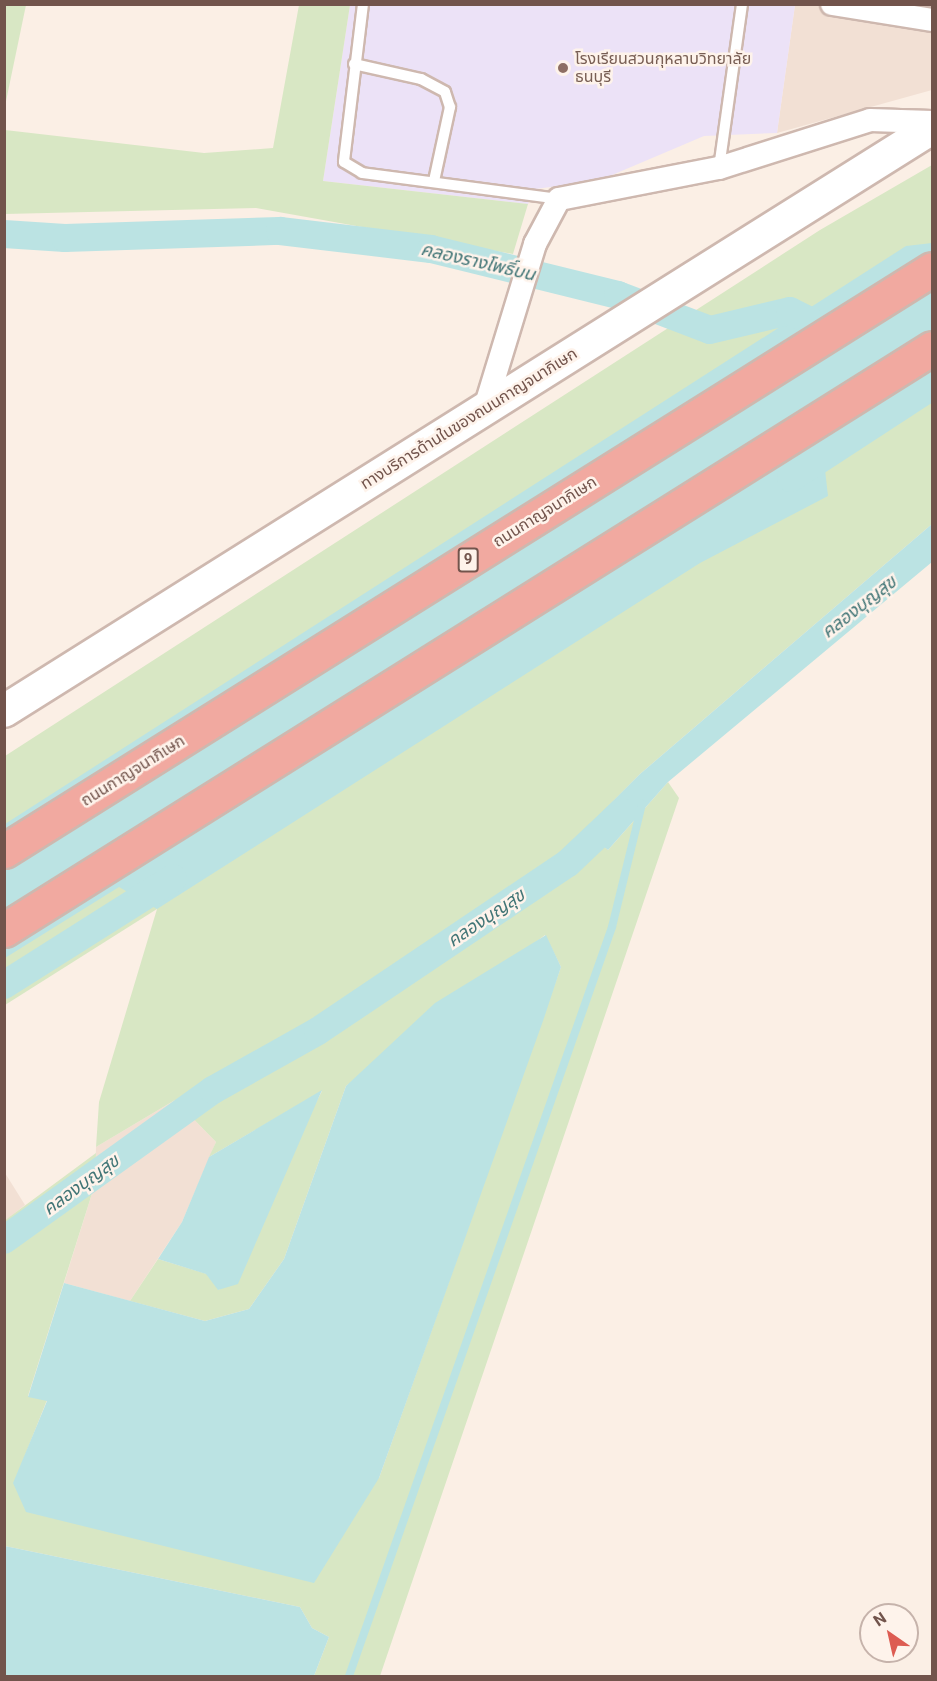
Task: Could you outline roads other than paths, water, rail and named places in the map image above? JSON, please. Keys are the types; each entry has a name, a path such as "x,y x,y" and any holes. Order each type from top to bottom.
{"highway":[{"name":"ถนนกาญจนาภิเษก","path":"4,851 933,269"},
{"path":"4,930 933,348"}],"main road":[{"name":"ทางบริการด้านในของถนนกาญจนาภิเษก","path":"4,711 932,127"}],"street":[{"path":"832,4 933,20"},
{"path":"484,411 535,244 559,199 718,168 830,129 870,120 932,127"}],"lane":[{"path":"363,4 344,162 362,173 559,199"},
{"path":"718,168 742,4"},
{"path":"354,64 422,79 445,93 450,107 434,181"}],"water":[{"path":"932,243 932,381 823,452 828,496 700,563 157,909 119,887 5,958 5,824 906,246"},
{"path":"932,524 932,562 668,782 608,850 583,831 640,774"},
{"path":"546,935 561,967 543,1021 379,1478 314,1583 26,1512 13,1483 47,1401 28,1397 64,1283 205,1321 249,1309 284,1259 346,1086 435,1003"},
{"path":"322,1090 238,1284 218,1290 206,1274 158,1259 182,1222 209,1157"},
{"path":"5,1546 300,1607 312,1628 329,1637 314,1676 5,1676"}],"waterway":[{"name":"คลองรางโพธิ์บน","path":"4,234 65,238 280,231 431,249 618,295 710,330 790,311 834,333"},
{"path":"791,478 932,386"},
{"path":"349,1676 612,927 642,804"},
{"name":"คลองบุญสุข","path":"4,1240 213,1090 318,1031 568,863 622,812"},
{"path":"4,985 173,878"}],"place":[{"name":"โรงเรียนสวนกุหลาบวิทยาลัย ธนบุรี","path":"563,68"}]}
